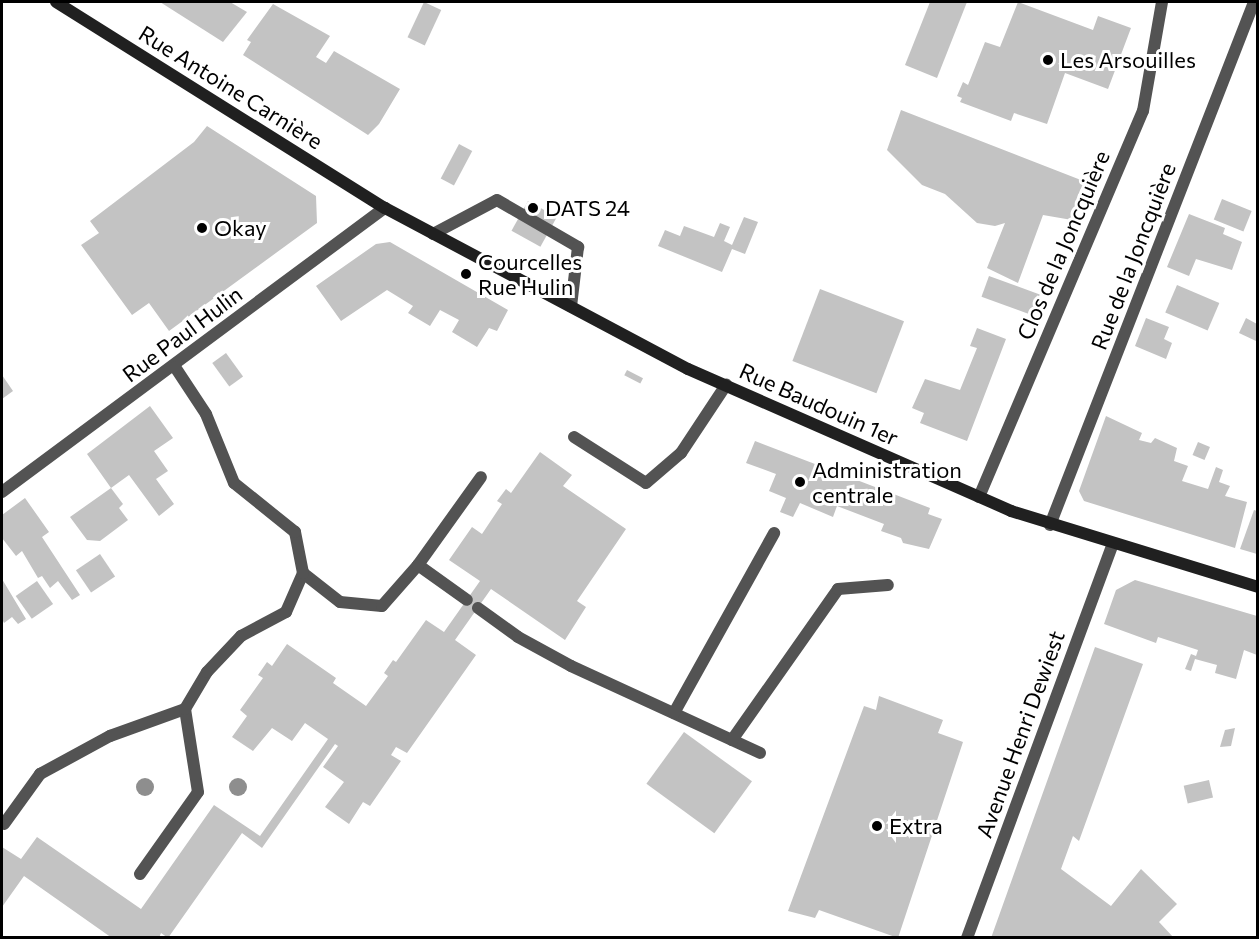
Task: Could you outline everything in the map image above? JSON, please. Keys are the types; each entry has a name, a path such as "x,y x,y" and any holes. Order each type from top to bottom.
{"main road":[{"name":"Rue Antoine Carnière","path":"56,2 385,208"},
{"name":"Rue Baudouin 1er","path":"385,208 726,386 979,497 1050,525 1257,587"}],"street":[{"name":"Clos de la Joncquière","path":"979,497 1143,111 1162,2"},
{"name":"Rue de la Joncquière","path":"1050,525 1254,2"},
{"path":"433,234 496,200 578,247 571,307"},
{"name":"Rue Paul Hulin","path":"2,492 175,367 385,208"},
{"path":"140,874 198,792 185,710 207,672 241,636 286,612 303,573 294,532 234,483 206,414 175,367"},
{"path":"574,437 646,483 681,453 726,386"},
{"path":"303,573 340,602 382,606 418,565 481,477"},
{"path":"674,713 774,533"},
{"name":"Avenue Henri Dewiest","path":"967,938 1113,544"},
{"path":"418,565 467,600"},
{"path":"732,740 838,589 888,585"},
{"path":"478,608 518,637 571,666 760,753"},
{"path":"4,824 40,774 110,736 185,710"}],"building":[{"path":"160,2 230,2 247,12 223,42"},
{"path":"424,2 441,10 425,45 408,37"},
{"path":"930,2 967,2 937,78 905,65"},
{"name":"Les Arsouilles","path":"1018,2 1093,30 1098,16 1131,28 1108,89 1065,73 1047,124 1014,113 1011,121 960,102 962,98 957,96 963,82 968,85 985,42 1000,47"},
{"path":"273,4 330,36 316,57 326,63 334,51 400,89 379,124 368,135 243,55 251,42 247,40"},
{"path":"901,110 1086,182 1072,220 1043,215 1018,283 987,268 1005,223 995,226 977,223 945,194 922,185 887,150"},
{"name":"Okay","path":"207,126 316,196 317,223 169,331 149,303 132,315 81,245 99,233 90,221 194,142"},
{"path":"459,144 472,151 454,185 441,178"},
{"path":"1222,199 1252,211 1243,231 1214,219"},
{"path":"528,201 557,217 540,247 512,231"},
{"path":"1189,214 1225,228 1223,234 1242,242 1232,270 1196,259 1189,276 1167,267"},
{"path":"744,217 758,222 745,254 732,249 722,272 658,246 665,230 680,236 684,226 714,237 720,223 730,227 724,241 732,245"},
{"path":"390,242 508,310 497,331 489,328 477,347 452,332 459,320 440,310 430,326 408,313 413,306 387,290 341,321 316,286 376,244"},
{"path":"989,276 1040,294 1032,315 981,297"},
{"path":"1177,285 1219,303 1208,331 1165,313"},
{"path":"820,289 904,321 876,393 792,361"},
{"path":"1146,318 1169,327 1164,339 1172,343 1166,359 1135,346"},
{"path":"1246,318 1257,324 1256,341 1239,333"},
{"path":"977,328 1006,339 967,441 920,423 924,413 912,408 925,379 960,390 977,348 970,346"},
{"path":"226,353 243,376 229,386 212,363"},
{"path":"627,370 643,378 640,384 624,375"},
{"path":"2,375 13,391 2,399"},
{"path":"150,406 173,438 154,451 168,471 156,479 174,504 159,516 129,475 111,488 87,454"},
{"path":"1106,416 1142,433 1139,440 1151,443 1155,438 1177,448 1174,461 1188,466 1182,481 1208,489 1216,467 1223,470 1219,482 1230,486 1225,496 1247,502 1235,548 1084,501 1079,491"},
{"path":"755,441 930,508 928,514 942,519 929,549 903,543 901,538 881,531 884,524 837,506 833,517 800,503 793,517 780,512 786,498 769,491 776,474 746,463"},
{"path":"1198,442 1210,447 1204,460 1193,455"},
{"path":"540,452 572,475 563,486 626,529 577,601 586,607 565,640 491,589 455,640 476,655 407,753 396,747 391,755 401,761 370,806 363,802 349,824 325,807 344,782 323,767 338,746 335,744 262,848 242,833 168,938 161,933 159,938 112,938 24,876 2,907 2,847 21,859 37,837 141,909 214,805 260,836 328,739 305,723 292,741 272,728 253,751 232,737 247,716 240,710 263,678 258,675 267,662 272,666 287,644 336,678 333,683 366,706 388,676 384,673 393,660 396,662 426,620 444,632 480,581 449,560 472,527 482,534 502,504 497,501 506,489 511,493"},
{"path":"111,488 123,504 119,508 128,520 100,541 87,540 70,517"},
{"path":"25,498 49,532 42,537 80,595 72,600 58,581 50,588 42,576 38,578 22,551 16,556 2,538 2,515"},
{"path":"1254,510 1257,511 1257,554 1240,549"},
{"path":"100,554 115,576 91,593 76,570"},
{"path":"2,579 26,619 18,624 12,617 4,623 2,619"},
{"path":"1135,580 1257,616 1257,655 1244,650 1236,679 1215,673 1217,665 1195,659 1191,671 1185,669 1191,654 1196,656 1198,650 1158,637 1156,643 1104,624 1116,590"},
{"path":"37,581 53,604 32,619 16,596"},
{"path":"1095,647 1143,664 1079,841 1073,836 1061,869 1111,906 1141,869 1177,904 1159,922 1174,938 991,938"},
{"name":"Extra","path":"879,696 943,720 938,733 963,742 898,938 819,910 815,918 788,911 864,706 876,710"},
{"path":"1235,728 1231,746 1220,747 1225,730"},
{"path":"684,732 752,781 714,833 646,784"},
{"path":"1209,780 1213,798 1188,803 1184,786"}],"place":[{"name":"Les Arsouilles","path":"1048,60"},
{"name":"DATS 24","path":"533,208"},
{"name":"Okay","path":"202,228"},
{"name":"Courcelles Rue Hulin","path":"466,274"},
{"name":"Administration centrale","path":"800,482"},
{"name":"Extra","path":"877,826"}]}
